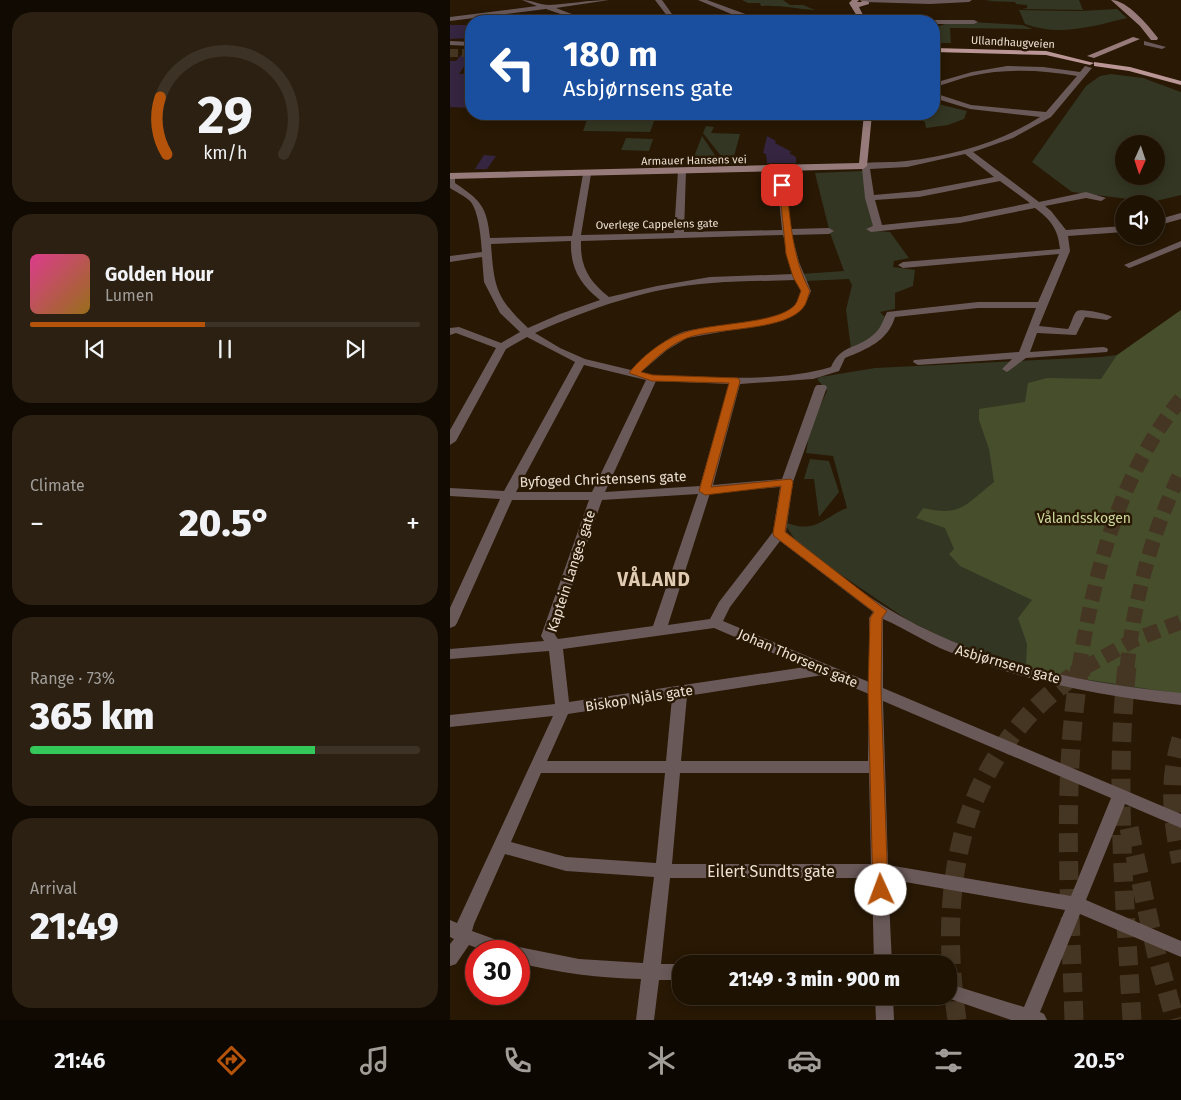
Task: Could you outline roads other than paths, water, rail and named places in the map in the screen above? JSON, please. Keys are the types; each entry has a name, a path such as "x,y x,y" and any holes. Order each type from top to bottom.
{"main road":[{"name":"Ullandhaugveien","path":"940,49 1067,56 1089,64 1130,69 1181,81"},
{"path":"1089,64 1105,62 1104,58"},
{"name":"Ullandhaugveien","path":"1104,58 1181,81"}],"street":[{"path":"525,0 569,15"},
{"path":"485,15 606,0"},
{"path":"658,0 669,15"},
{"path":"701,0 741,15"},
{"path":"843,0 854,2 970,0"},
{"path":"940,83 976,72 1009,67 1042,68 1089,64 1142,40 1162,47 1145,27 1114,0"},
{"path":"854,2 860,13"},
{"path":"860,13 864,2"},
{"path":"450,19 465,17"},
{"path":"940,22 974,22"},
{"path":"1142,40 1145,27"},
{"path":"1104,58 1106,53 1116,49 1142,40 1155,39"},
{"path":"450,43 465,44"},
{"name":"Armauer Hansens vei","path":"451,176 865,168 908,163 966,151 1011,136 1048,115 1066,99 1089,64"},
{"path":"940,97 970,107 1048,115"},
{"path":"861,120 866,127"},
{"path":"867,120 865,168 875,229 960,220 1086,196 1101,198"},
{"path":"966,151 1053,218 1063,233 1065,250 1058,272 1042,305 1023,355 1006,370"},
{"path":"634,373 659,350 683,336 702,330 752,324 790,314 800,305 806,291 798,277 790,254 780,169"},
{"path":"679,236 682,171"},
{"path":"587,174 577,238 578,266 589,284 606,301"},
{"path":"451,176 450,184 477,204 486,241 489,282 504,311 527,333 581,361 652,378 734,381 825,374 835,369 841,356 872,343 888,326 891,314 978,305 1042,305"},
{"path":"870,198 927,192 1002,178"},
{"path":"1165,220 1181,216"},
{"path":"1063,233 1115,230"},
{"name":"Overlege Cappelens gate","path":"486,241 828,231"},
{"path":"1129,265 1181,244"},
{"path":"903,264 1065,250"},
{"path":"450,259 486,254"},
{"path":"450,441 502,347 527,333 564,316 606,301 656,288 710,280 798,277"},
{"path":"1033,329 1072,333 1081,313 1106,317"},
{"path":"452,329 502,347"},
{"path":"918,362 1104,350"},
{"path":"450,623 507,497 581,361"},
{"name":"Kaptein Langes gate","path":"563,709 555,645 548,636 597,495 652,378"},
{"path":"659,630 705,491 734,381"},
{"path":"715,623 724,605 778,533 787,482 821,387"},
{"name":"Byfoged Christensens gate","path":"450,492 507,497 597,495 705,491 787,482"},
{"name":"Asbjørnsens gate","path":"778,533 881,611 949,647 1010,668 1065,681 1181,699"},
{"path":"881,611 876,618 874,690 883,955"},
{"name":"Johan Thorsens gate","path":"450,654 555,645 715,623 1181,821"},
{"name":"Biskop Njåls gate","path":"450,721 563,709 827,669"},
{"path":"645,1020 663,871 680,691"},
{"path":"456,932 464,924 502,846 563,709"},
{"path":"538,767 876,767"},
{"path":"957,995 1032,1019 1120,796"},
{"name":"Eilert Sundts gate","path":"502,846 566,864 663,871 880,871 1076,904 1181,949"},
{"path":"456,932 477,940"},
{"path":"450,958 462,941 456,932"},
{"path":"530,958 549,963 598,970 672,972"},
{"path":"884,1005 885,1020"}],"tunnel":[{"path":"450,53 465,53"},
{"path":"1079,668 1093,597 1112,526 1125,492 1141,459 1159,428 1181,399"},
{"path":"1130,642 1145,568 1161,519 1181,472"},
{"path":"1130,642 1181,622"},
{"path":"1084,668 1130,642"},
{"path":"1127,668 1130,642"},
{"path":"1079,671 1080,667"},
{"path":"1079,671 1085,667"},
{"path":"1127,667 1123,711 1121,799 1132,1020"},
{"path":"957,1020 952,981 952,903 956,865 965,828 978,792 996,757 1020,725 1035,709 1079,671"},
{"path":"1074,1020 1068,843 1070,755 1079,671"},
{"path":"1181,739 1174,770 1173,785 1175,831 1181,862"},
{"path":"1129,828 1156,952 1175,1020"}],"district":[{"name":"VÅLAND","path":"654,579"}],"park label":[{"name":"Vålandsskogen","path":"1084,518"}]}
